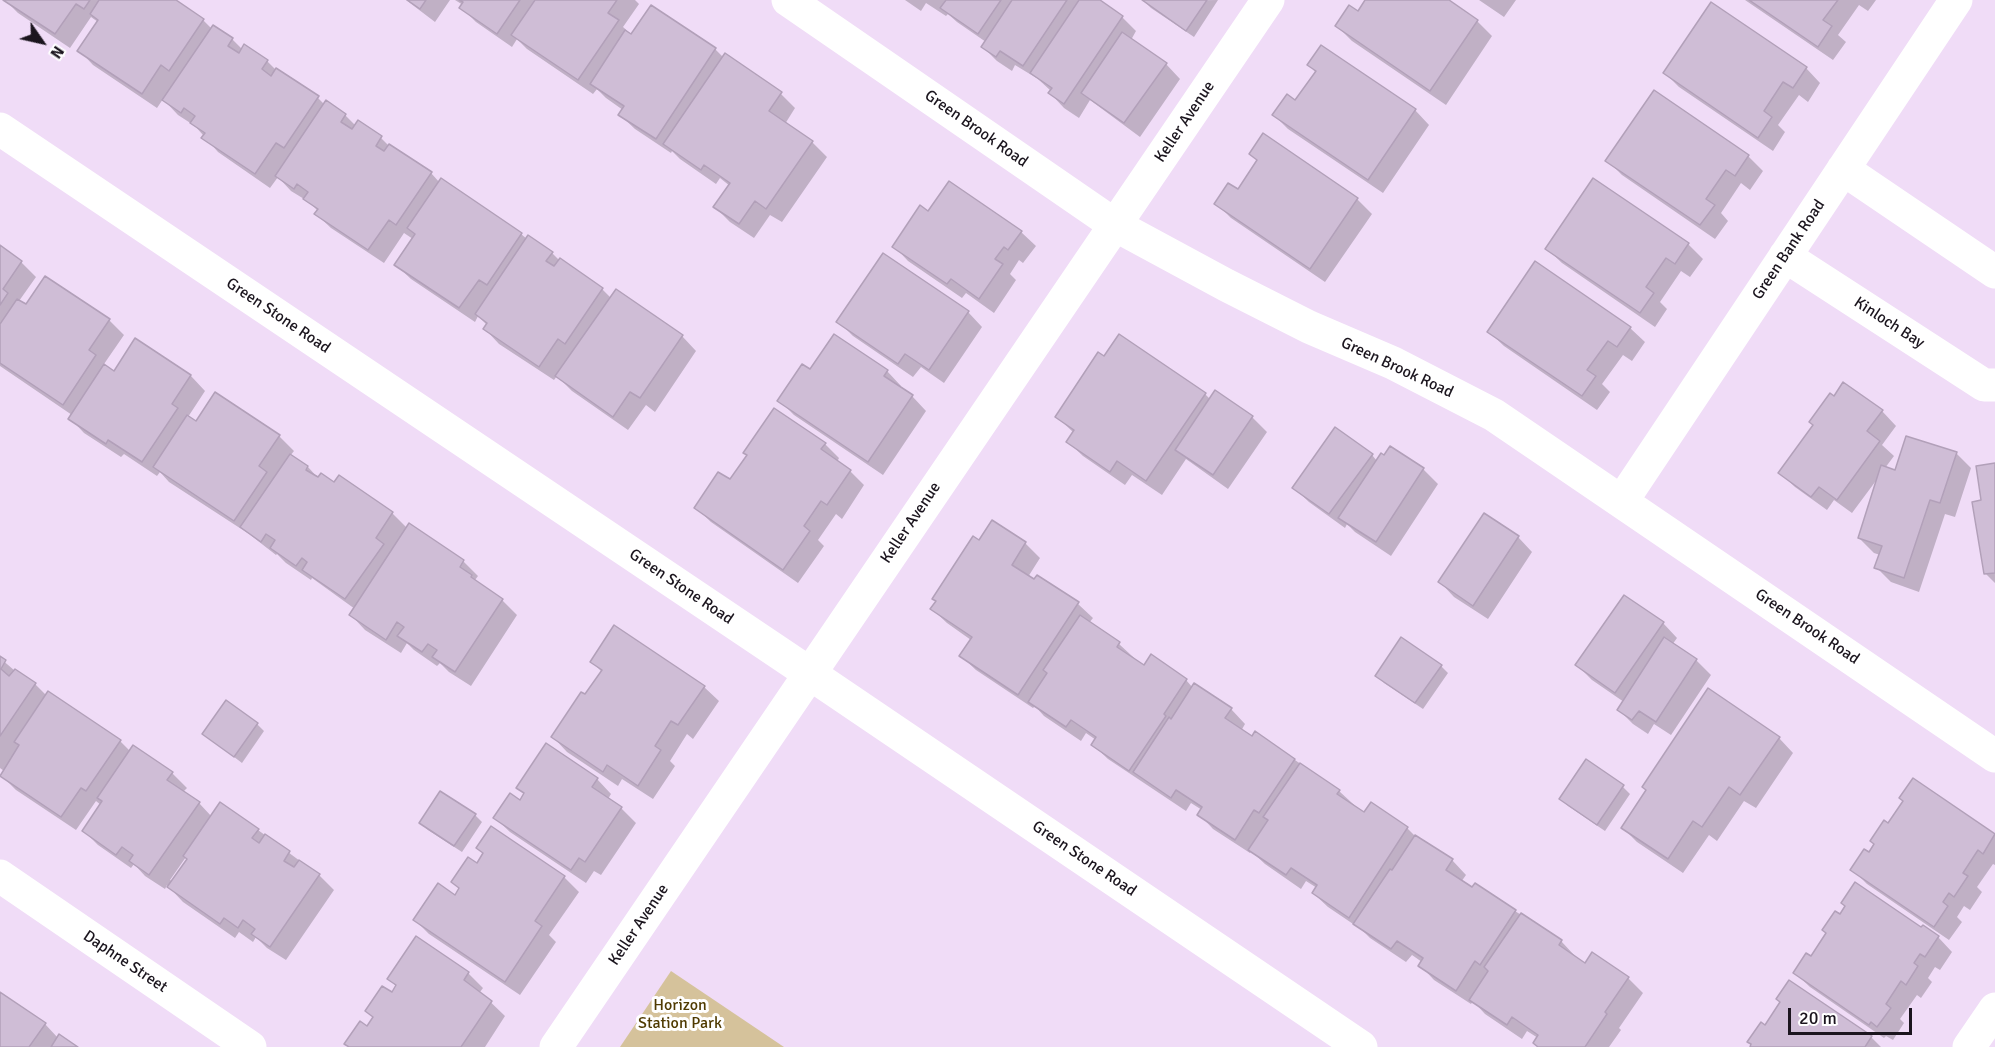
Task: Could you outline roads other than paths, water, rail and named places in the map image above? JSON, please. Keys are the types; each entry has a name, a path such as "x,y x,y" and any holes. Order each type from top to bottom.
{"street":[{"name":"Green Brook Road","path":"788,0 1115,225 1309,327 1393,363 1494,415 1995,756"},
{"name":"Keller Avenue","path":"556,1047 1268,0"},
{"name":"Green Bank Road","path":"1622,501 1956,0"},
{"name":"Green Stone Road","path":"0,129 1361,1047"},
{"path":"1843,169 1995,272"},
{"name":"Kinloch Bay","path":"1785,256 1984,385 1995,385"},
{"name":"Daphne Street","path":"0,876 250,1047"},
{"path":"1969,1047 1995,1009"}],"park label":[{"name":"Horizon Station Park","path":"680,1015"}]}
